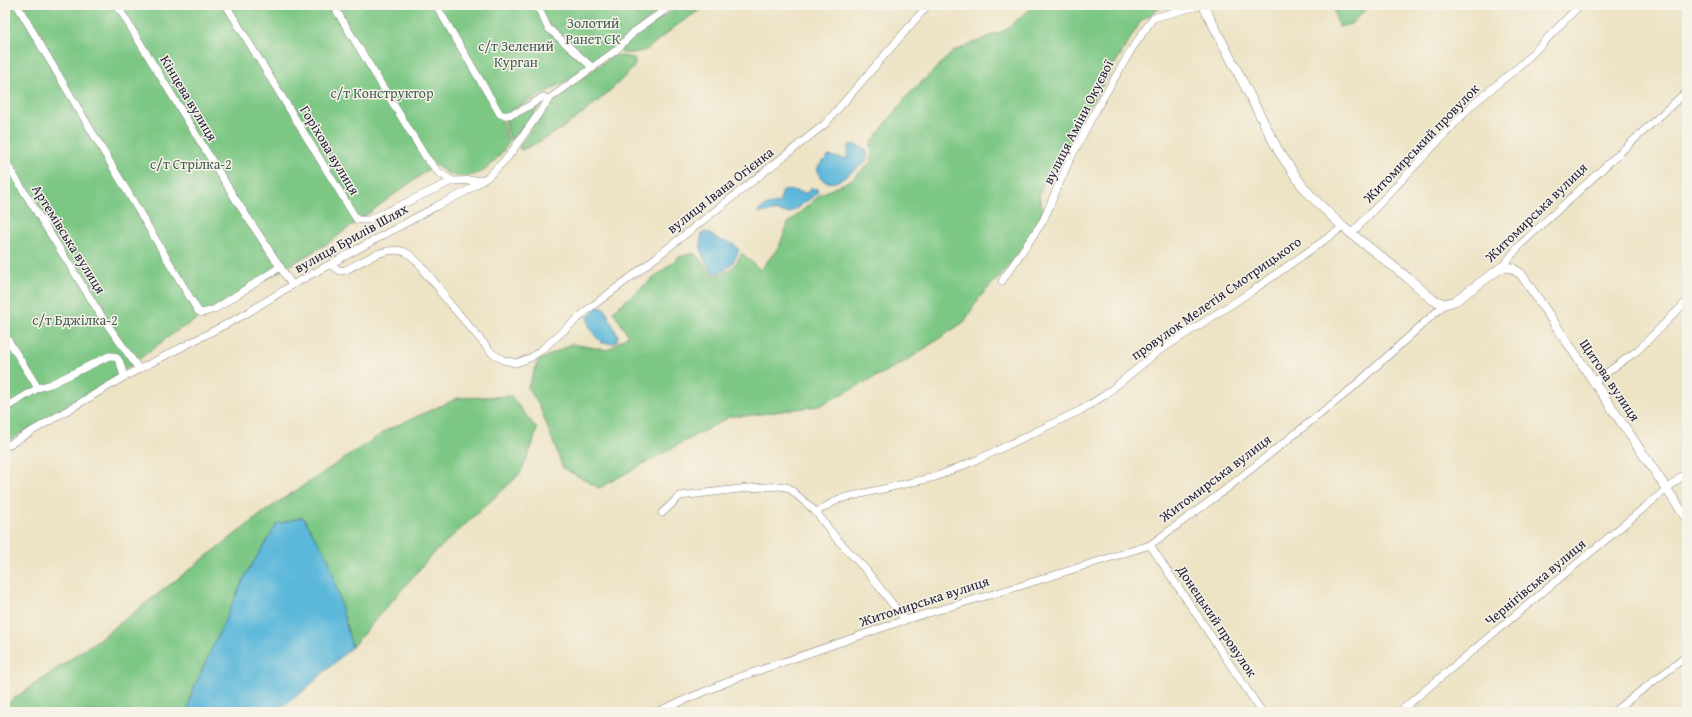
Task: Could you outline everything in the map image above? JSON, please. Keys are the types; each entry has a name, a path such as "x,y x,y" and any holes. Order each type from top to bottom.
{"street":[{"path":"17,5 198,311 202,313 214,309 280,267"},
{"name":"Кінцева вулиця","path":"117,5 236,200 292,285"},
{"name":"Горіхова вулиця","path":"226,5 358,220 369,220 452,181"},
{"path":"333,5 425,156 438,172 452,181 481,180"},
{"path":"436,5 500,114 507,116 542,97 549,99"},
{"path":"537,5 548,28 593,68"},
{"name":"вулиця Брилів Шлях","path":"5,447 124,376 244,314 292,285 331,265 397,227 465,192 489,176 508,157 549,99 593,68 615,51 635,31 672,5"},
{"name":"вулиця Івана Огієнка","path":"501,358 516,363 530,358 540,351 591,307 825,124 928,5"},
{"path":"1202,5 1278,150 1301,184 1312,197 1351,234 1408,278 1433,300 1444,304"},
{"name":"вулиця Аміни Окуєвої","path":"1002,281 1044,221 1069,161 1097,108 1133,47 1153,18 1202,5"},
{"name":"Житомирський провулок","path":"1351,234 1472,105 1522,64 1580,5"},
{"name":"Житомирська вулиця","path":"656,712 737,678 905,620 1017,587 1150,545 1221,493 1350,390 1444,304 1455,301 1502,267 1521,244 1687,91"},
{"name":"Артемівська вулиця","path":"5,161 102,317 139,369"},
{"name":"провулок Мелетія Смотрицького","path":"816,512 839,500 935,477 979,459 1081,410 1106,395 1156,353 1252,291 1343,227"},
{"path":"331,265 340,271 346,270 391,250 408,253 501,358"},
{"name":"Щитова вулиця","path":"1502,267 1512,268 1521,274 1687,519"},
{"path":"424,272 431,280 501,358 431,281 424,272"},
{"path":"440,292 480,336 501,358 492,353 440,292"},
{"path":"1594,382 1638,350 1687,301"},
{"path":"5,335 38,388"},
{"path":"5,408 38,388 51,384 109,356 117,358 124,376"},
{"name":"Чернігівська вулиця","path":"1399,712 1687,472"},
{"path":"662,513 680,496 748,488 780,486 788,488 816,512 836,538 866,570 905,620"},
{"name":"Донецький провулок","path":"1150,545 1262,712"},
{"path":"1613,712 1687,656"}],"green space":[{"path":"5,5 667,5 580,74 501,116 509,143 495,160 480,173 466,176 453,175 447,173 436,164 328,243 175,332 118,375 5,443"},
{"path":"681,5 707,5 676,26 646,50 634,53 622,53 620,50 635,34"},
{"path":"1035,5 1188,5 1179,11 1162,7 1141,21 1090,105 1065,156 1046,176 1039,196 1043,211 1029,238 1007,268 979,298 964,322 906,361 819,406 745,416 731,416 599,488 563,468 540,407 528,387 538,361 571,344 608,350 628,335 613,311 679,257 694,253 713,275 724,273 731,269 742,253 760,270 779,247 788,223 821,194 851,180 872,161 871,143 907,96 954,51 1005,30"},
{"path":"1333,5 1370,5 1351,24 1338,27"},
{"path":"613,55 634,58 634,67 596,103 551,135 521,150 519,147 534,124 553,100"},
{"path":"543,99 540,106 511,141 505,119"},
{"path":"511,396 537,429 531,449 520,474 430,557 352,647 329,560 192,692 187,712 5,712 5,705 102,637 268,509 389,429 458,398"}],"water":[{"path":"849,145 855,145 866,149 867,157 865,162 837,181 829,182 820,178 817,168 828,156 846,159"},
{"path":"811,188 817,189 818,193 790,213 773,211 759,213 758,211 767,205 779,203 783,190 805,193"},
{"path":"706,232 720,240 732,243 739,250 732,263 726,269 718,273 713,273 709,269 702,254 701,238 702,233"},
{"path":"597,307 605,309 618,336 617,341 613,343 602,343 592,332 588,317"},
{"path":"303,517 329,560 352,647 301,693 274,712 187,712 192,692 245,576 277,524"}],"park label":[{"name":"Золотий Ранет СК","path":"593,32"},
{"name":"с/т Зелений Курган","path":"516,54"},
{"name":"с/т Конструктор","path":"382,93"},
{"name":"с/т Стрілка-2","path":"191,164"},
{"name":"с/т Бджілка-2","path":"75,320"}]}
